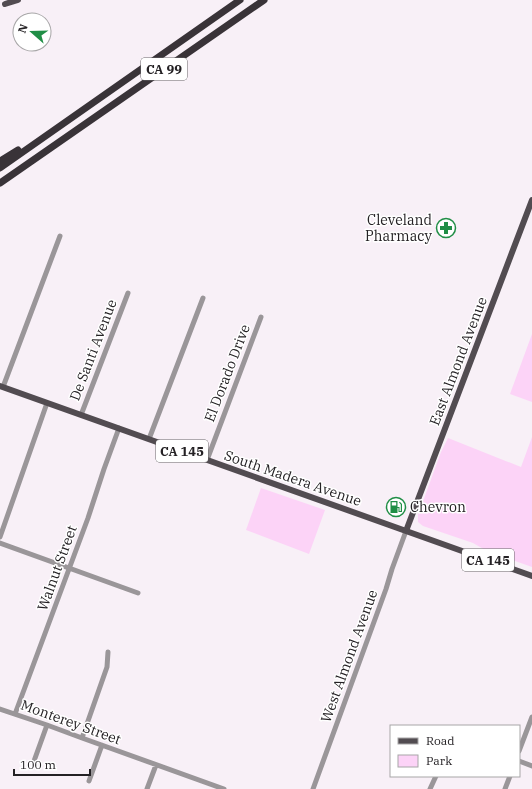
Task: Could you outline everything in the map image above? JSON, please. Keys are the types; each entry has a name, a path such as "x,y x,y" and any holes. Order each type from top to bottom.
{"highway":[{"name":"CA 99","path":"0,168 240,0"},
{"name":"CA 99","path":"0,183 264,0"},
{"path":"0,161 58,127"},
{"path":"0,188 65,138"}],"main road":[{"path":"5,4 18,0"},
{"name":"East Almond Avenue","path":"406,531 532,200"},
{"name":"South Madera Avenue","path":"1,386 532,576"}],"street":[{"path":"1,386 60,236"},
{"name":"De Santi Avenue","path":"81,415 128,293"},
{"path":"149,439 203,298"},
{"name":"El Dorado Drive","path":"207,460 261,317"},
{"path":"0,537 47,403"},
{"name":"Walnut Street","path":"15,714 70,568 119,428"},
{"name":"West Almond Avenue","path":"314,789 382,602 406,531"},
{"path":"0,543 138,593"},
{"path":"82,738 107,667 108,652"},
{"name":"Monterey Street","path":"0,709 156,765 211,787 224,789"},
{"path":"520,749 532,717"},
{"path":"34,761 47,725"},
{"path":"89,781 102,746"},
{"path":"520,761 532,766"},
{"path":"147,789 156,765"},
{"path":"430,789 436,777"},
{"path":"505,789 510,777"}],"green space":[{"path":"532,334 532,402 510,394"},
{"path":"532,437 532,567 487,551 473,543 423,526 418,522 418,515 441,452 448,438 521,467"},
{"path":"261,488 325,510 309,554 246,530"}],"place":[{"name":"Cleveland Pharmacy","path":"446,228"},
{"name":"Chevron","path":"396,507"}]}
